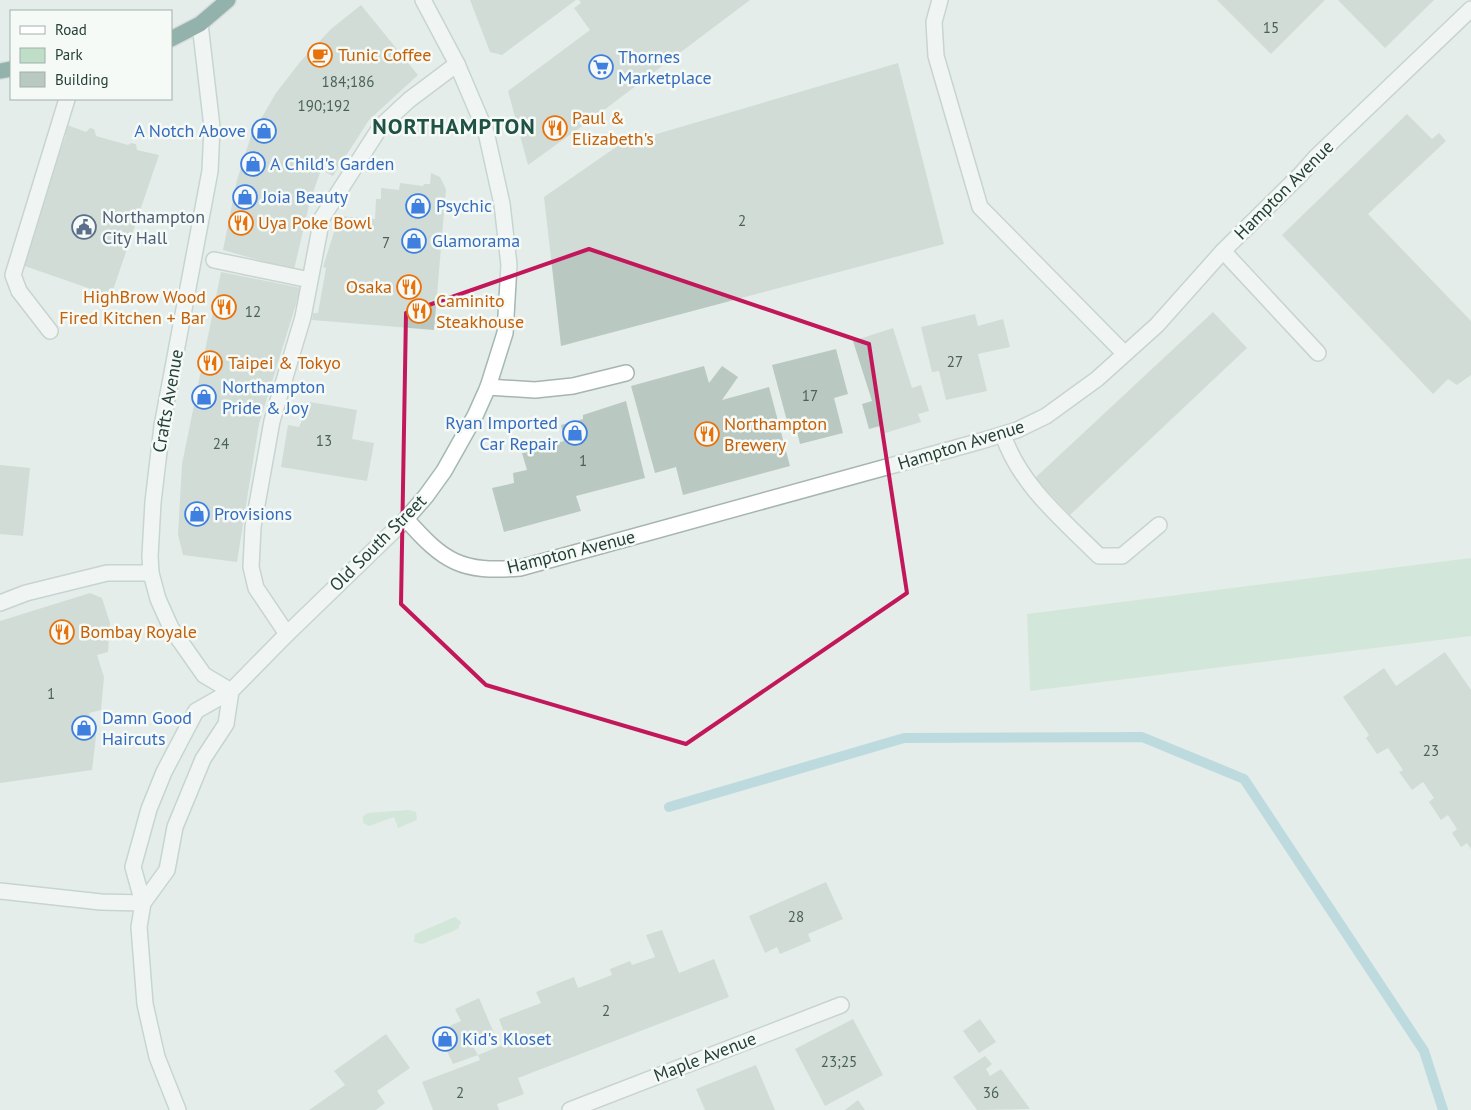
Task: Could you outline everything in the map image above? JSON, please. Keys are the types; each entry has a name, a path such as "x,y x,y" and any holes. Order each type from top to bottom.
{"highway":[{"path":"172,38 200,24 228,0"}],"street":[{"name":"Old South Street","path":"178,1110 157,1057 145,1004 139,927 143,903 133,867 149,808 164,772 196,711 231,691 406,519 444,471 475,416 488,387 504,333 509,265 502,204 486,132 457,64 423,0"},
{"path":"938,6 934,35 936,56 980,207 1124,353"},
{"name":"Hampton Avenue","path":"406,519 423,539 444,555 463,565 488,570 520,568 1003,435 1032,423 1063,405 1097,379 1156,326 1223,251 1316,157 1471,9"},
{"name":"Crafts Avenue","path":"200,24 213,138 210,171 162,426 152,502 151,572 158,599 171,628 204,675 231,691"},
{"path":"287,634 256,588 251,567 253,527 272,421 303,317 322,218 381,126 409,100 457,64"},
{"path":"50,331 19,291 13,275 67,100"},
{"path":"1223,251 1318,353"},
{"path":"214,260 310,280"},
{"path":"488,387 535,390 563,387 626,373"},
{"path":"1003,435 1010,457 1026,482 1099,556 1122,556 1159,525"},
{"path":"0,603 26,593 107,573 151,572"},
{"name":"Old South Street","path":"143,903 167,870 175,827 203,759 226,724 231,691"},
{"path":"0,892 102,902 143,903"},
{"name":"Maple Avenue","path":"570,1110 841,1005"}],"highlighted area":[{"path":"589,249 869,344 907,593 686,744 486,685 401,604 406,313"}],"green space":[{"path":"1471,558 1471,636 1030,691 1027,614"},
{"path":"409,810 416,812 417,820 398,828 394,817 369,826 363,823 363,816 368,813"},
{"path":"455,917 461,922 458,929 422,944 414,942 415,934"}],"building":[{"path":"470,0 576,0 502,55 490,52"},
{"name":"Thornes Marketplace","path":"579,0 750,0 528,165 508,91 590,30 574,8 581,3"},
{"path":"1217,0 1325,0 1271,54"},
{"path":"1338,0 1434,0 1385,48"},
{"path":"361,5 418,75 369,120 333,176 321,170 310,201 294,270 223,250 237,180 251,136 276,93 300,62 331,29"},
{"path":"898,63 944,244 561,346 544,197 619,145"},
{"path":"1407,114 1432,139 1439,133 1446,141 1368,214 1471,321 1471,375 1457,385 1448,379 1433,394 1282,235"},
{"name":"Northampton City Hall","path":"67,125 86,132 90,128 94,129 96,136 128,145 131,143 136,144 137,150 159,155 111,296 19,264 66,135 64,134"},
{"path":"431,173 440,177 446,189 434,330 312,320 313,313 318,313 326,268 323,267 339,216 375,219 376,199 381,199 381,188 399,190 400,183 423,186 424,184 430,184"},
{"path":"221,272 301,288 259,424 237,562 183,555 178,535 182,464"},
{"path":"1213,312 1247,348 1070,515 1035,478"},
{"path":"975,314 978,326 1003,319 1010,347 978,354 987,391 946,400 939,371 932,372 921,327"},
{"path":"893,328 912,388 921,385 929,411 918,414 921,422 882,434 880,426 869,429 862,404 872,401 853,341"},
{"path":"836,349 848,394 834,398 843,433 800,444 794,419 787,421 772,365"},
{"path":"704,366 709,383 722,366 738,377 722,400 769,387 790,466 683,495 676,467 655,473 631,386"},
{"path":"626,401 645,478 576,496 581,511 504,532 492,488 514,483 513,473 527,470 522,453 564,441 561,425 583,419 583,415"},
{"path":"310,402 357,410 352,439 374,443 367,481 281,467 288,425 299,427"},
{"path":"0,465 30,468 23,536 0,534"},
{"path":"90,593 102,598 110,623 108,652 97,655 104,677 101,710 89,713 96,736 92,770 0,783 0,621"},
{"path":"1445,652 1471,690 1471,849 1467,843 1461,847 1452,833 1457,829 1448,815 1441,820 1429,802 1434,798 1423,782 1412,790 1399,772 1403,770 1388,748 1377,754 1366,738 1369,735 1343,697 1384,668 1396,686"},
{"path":"826,882 843,919 808,934 811,941 780,954 777,947 765,953 749,916"},
{"path":"662,930 679,973 714,959 729,997 518,1078 524,1094 497,1104 499,1110 433,1110 422,1082 480,1060 478,1055 508,1043 499,1019 541,1003 536,992 574,977 578,988 612,975 610,969 630,961 632,965 655,957 646,935"},
{"path":"479,998 494,1033 471,1043 478,1055 453,1064 438,1031 461,1021 455,1009"},
{"path":"853,1019 883,1075 825,1106 795,1049"},
{"path":"980,1019 996,1042 979,1053 963,1031"},
{"path":"386,1034 410,1068 377,1091 385,1103 376,1110 309,1110 345,1085 334,1071"},
{"path":"985,1056 992,1064 986,1069 990,1076 1001,1069 1030,1109 977,1110 953,1077"},
{"path":"756,1065 775,1110 705,1110 696,1089"},
{"path":"858,1100 865,1110 845,1110"}],"waterway":[{"path":"669,807 904,738 1142,737 1244,779 1424,1051 1443,1110"}],"place":[{"name":"Tunic Coffee","path":"320,55"},
{"name":"Thornes Marketplace","path":"601,67"},
{"name":"Paul & Elizabeth's","path":"555,128"},
{"name":"A Notch Above","path":"264,131"},
{"name":"A Child's Garden","path":"253,164"},
{"name":"Joia Beauty","path":"245,197"},
{"name":"Psychic","path":"418,206"},
{"name":"Uya Poke Bowl","path":"241,223"},
{"name":"Northampton City Hall","path":"84,227"},
{"name":"Glamorama","path":"414,241"},
{"name":"Osaka","path":"409,287"},
{"name":"HighBrow Wood Fired Kitchen + Bar","path":"224,307"},
{"name":"Caminito Steakhouse","path":"419,311"},
{"name":"Taipei & Tokyo","path":"210,363"},
{"name":"Northampton Pride & Joy","path":"204,397"},
{"name":"Ryan Imported Car Repair","path":"575,433"},
{"name":"Northampton Brewery","path":"707,434"},
{"name":"Provisions","path":"197,514"},
{"name":"Bombay Royale","path":"62,632"},
{"name":"Damn Good Haircuts","path":"84,728"},
{"name":"Kid's Kloset","path":"445,1039"}],"district":[{"name":"NORTHAMPTON","path":"454,126"}]}
